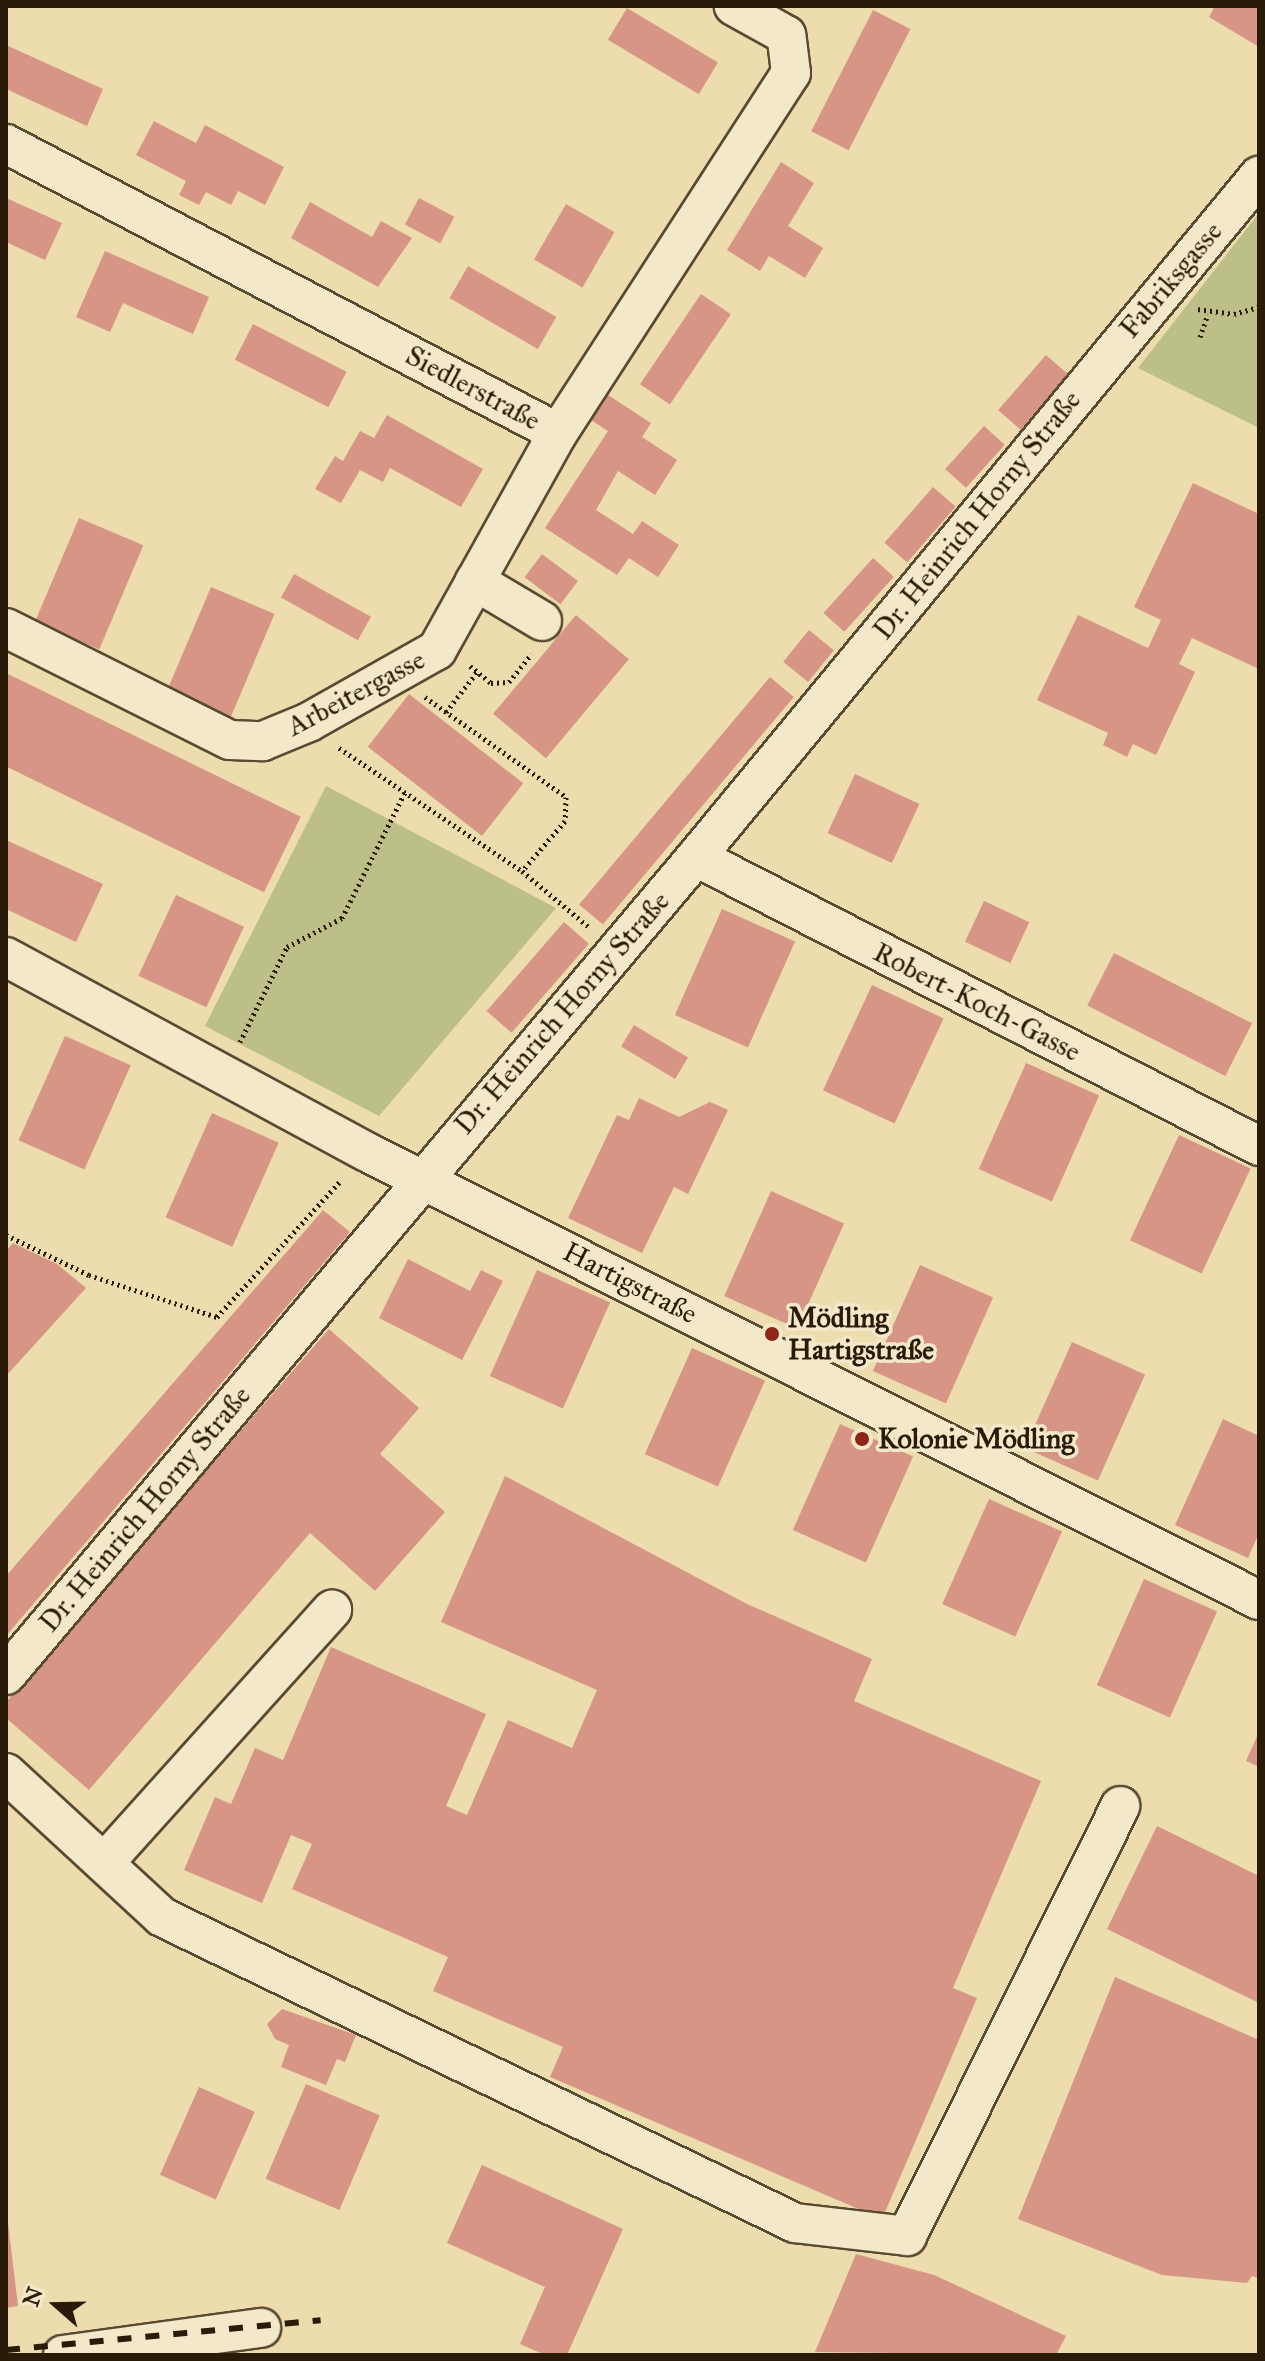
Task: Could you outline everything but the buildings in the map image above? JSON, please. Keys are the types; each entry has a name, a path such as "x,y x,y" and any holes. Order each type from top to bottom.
{"street":[{"name":"Siedlerstraße","path":"6,144 558,433 791,73 786,35 734,6"},
{"name":"Fabriksgasse","path":"1115,348 1259,176"},
{"name":"Dr. Heinrich Horny Straße","path":"6,1675 696,857 1115,348"},
{"name":"Arbeitergasse","path":"6,628 230,740 263,741 309,722 394,674 440,643 558,433"},
{"path":"475,581 543,638"},
{"name":"Robert-Koch-Gasse","path":"696,857 1259,1146"},
{"name":"Hartigstraße","path":"6,957 226,1072 367,1152 1259,1600"},
{"path":"104,1863 332,1610"},
{"path":"6,1773 162,1917 795,2223 907,2236 1120,1806"},
{"path":"63,2355 261,2328"}],"path":[{"path":"1166,287 1208,314 1259,307"},
{"path":"1200,337 1208,314"},
{"path":"440,643 491,683 509,682 543,638"},
{"path":"446,712 477,672"},
{"path":"394,674 566,797 565,821 522,871"},
{"path":"309,722 331,743 406,790 522,871 615,950"},
{"path":"226,1072 287,947 342,918 406,790"},
{"path":"6,1235 89,1275 217,1317 367,1152"}],"green space":[{"path":"1259,213 1259,428 1138,368"},
{"path":"326,786 556,908 379,1116 205,1026"}],"railway":[{"path":"6,2350 321,2320"}],"place":[{"name":"Mödling Hartigstraße","path":"772,1334"},
{"name":"Kolonie Mödling","path":"862,1439"}]}
